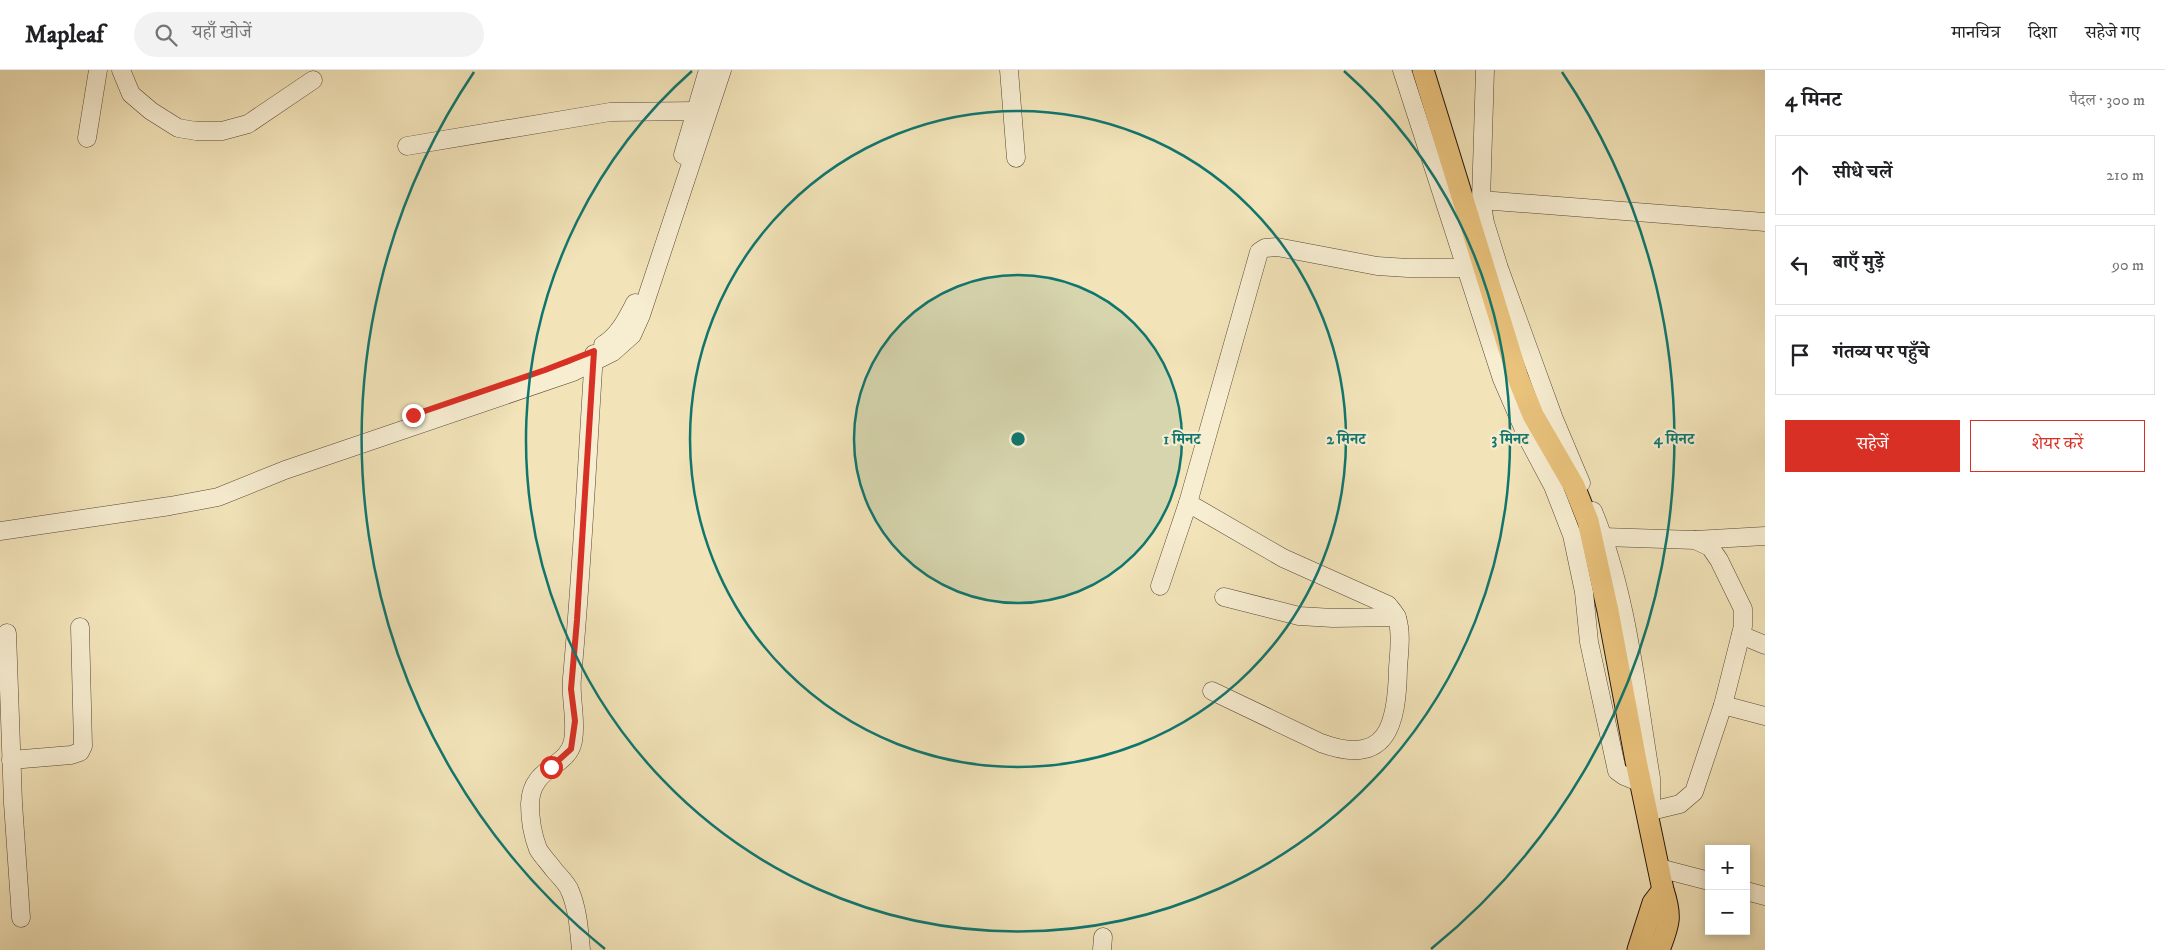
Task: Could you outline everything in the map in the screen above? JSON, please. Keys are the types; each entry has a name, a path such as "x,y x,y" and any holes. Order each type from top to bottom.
{"main road":[{"path":"1422,70 1518,378 1533,415 1574,486 1588,521 1608,611 1636,761 1651,820 1663,890 1669,908 1669,921 1660,950"},
{"path":"1638,950 1653,904 1663,890"}],"street":[{"path":"87,138 98,70"},
{"path":"121,70 131,94 151,111 178,128 196,132 222,132 248,124 312,80"},
{"path":"0,531 218,497 285,470 593,357 612,339 624,324 639,296 708,70"},
{"path":"0,520 191,491 233,480 318,447 545,370 613,352 632,335 641,315 722,70"},
{"path":"1009,70 1016,158"},
{"path":"1402,70 1502,379 1528,439 1553,486 1572,535 1584,592 1589,642 1617,771 1641,783"},
{"path":"1485,70 1481,200 1485,223 1499,268 1554,419 1604,537 1623,613 1651,778 1651,820 1680,804 1694,792 1723,705 1741,635 1743,609 1719,560 1710,547 1695,540"},
{"path":"407,146 610,112 697,111"},
{"path":"1481,200 1765,222"},
{"path":"1160,586 1188,503 1259,252 1265,248 1277,247 1378,266 1466,268"},
{"path":"581,950 578,922 570,890 538,848 531,821 530,802 534,786 542,773 559,761 571,749 573,741 575,721 571,689 593,357"},
{"path":"1188,503 1282,558 1388,605 1397,617 1399,638 1398,696 1393,722 1379,742 1365,750 1338,750 1212,691"},
{"path":"1604,537 1695,540 1765,536"},
{"path":"1224,598 1299,616 1333,618 1397,617"},
{"path":"11,760 71,755 80,752 83,746 80,627"},
{"path":"7,633 11,760 6,804 21,918"},
{"path":"1741,635 1765,644"},
{"path":"1723,705 1765,716"},
{"path":"1659,868 1705,880"},
{"path":"1750,892 1765,896"}],"route":[{"path":"413,415 545,370 594,351 571,689 575,721 573,741 571,749 551,767"}]}
